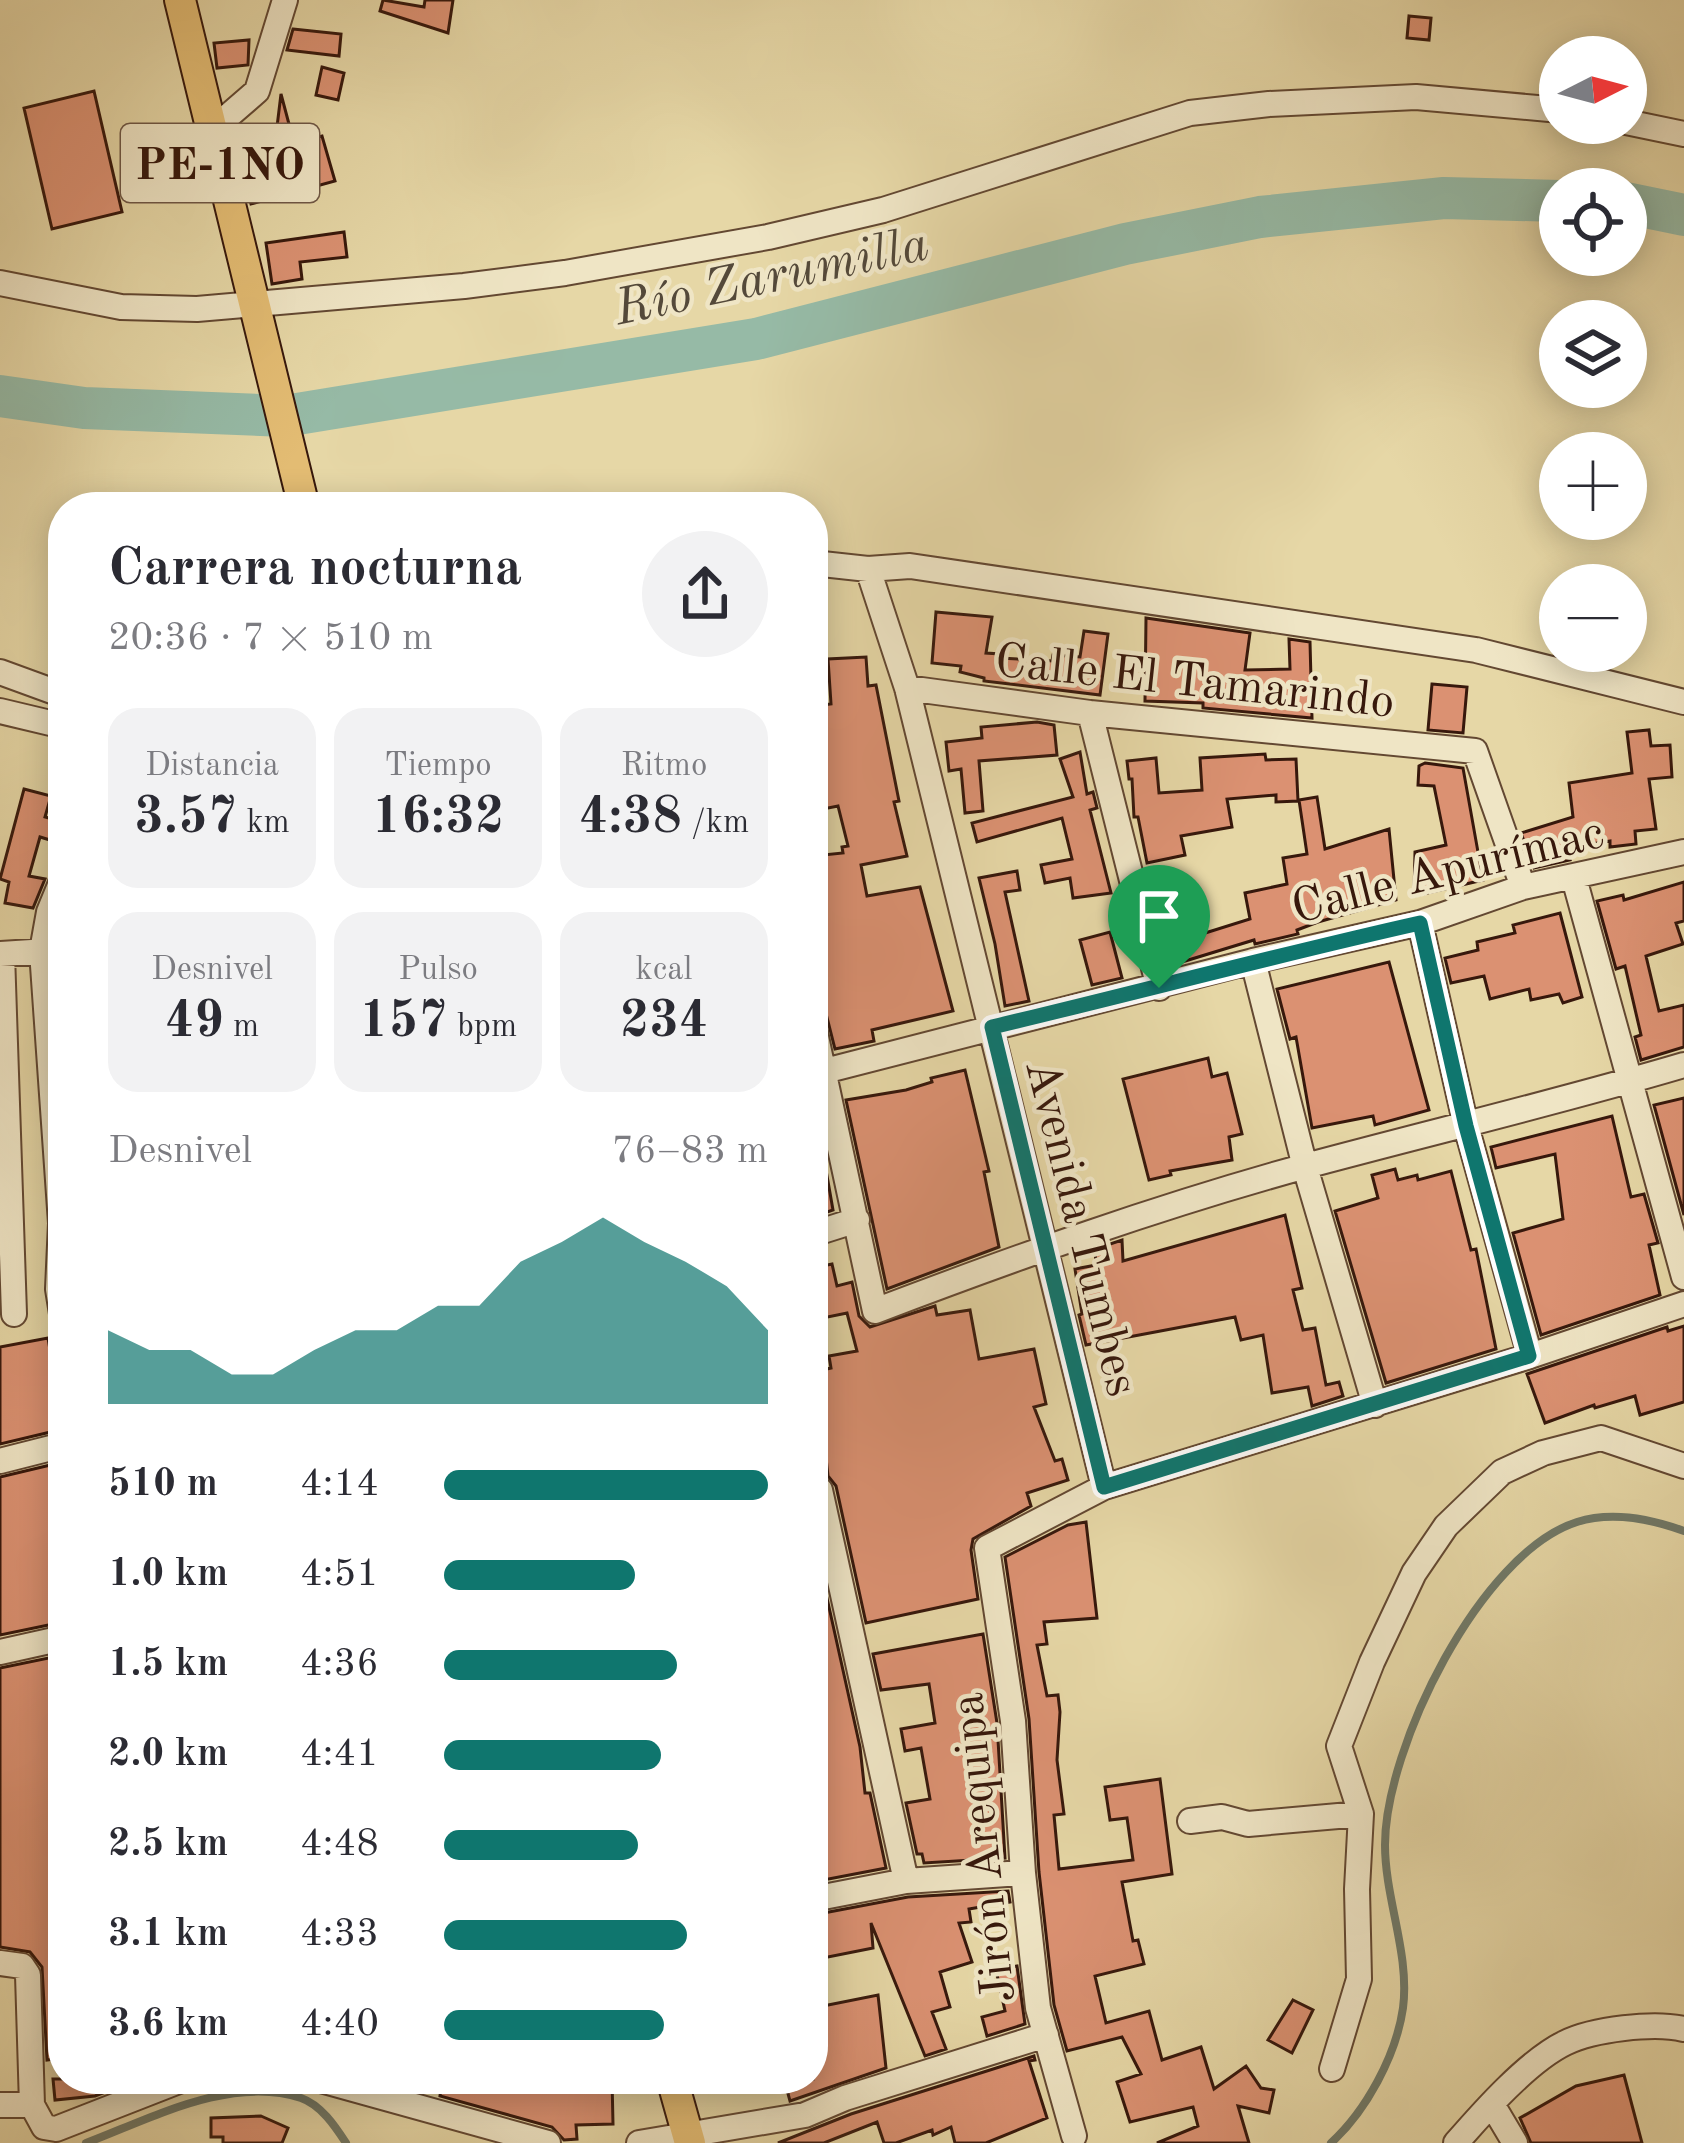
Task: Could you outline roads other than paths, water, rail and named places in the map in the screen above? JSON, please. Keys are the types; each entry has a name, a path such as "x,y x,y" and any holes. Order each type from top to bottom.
{"main road":[{"name":"PE-1NO","path":"180,0 300,492"},
{"path":"676,2094 688,2138"}],"street":[{"path":"212,130 257,91 284,0"},
{"path":"0,283 121,307 258,313 545,276 768,237 883,210 1190,113 1416,97 1539,108"},
{"path":"1647,126 1684,134"},
{"path":"828,565 868,569 910,566 1476,650 1684,702"},
{"name":"Avenida Tumbes","path":"868,569 907,688 1104,1487"},
{"path":"0,672 48,690"},
{"name":"Calle El Tamarindo","path":"907,688 1090,713 1474,751 1523,887"},
{"path":"0,711 48,722"},
{"path":"1090,713 1159,988"},
{"name":"Calle Apurímac","path":"828,1070 1420,923 1523,887 1684,852"},
{"path":"1574,878 1684,1276"},
{"path":"1420,923 1466,1126 1529,1356"},
{"path":"48,950 1,954 7,1316 48,1294"},
{"path":"1253,961 1305,1167 1375,1405"},
{"path":"828,1108 875,1312 1043,1247 1305,1167 1684,1065"},
{"path":"828,1229 856,1220"},
{"path":"1104,1487 1684,1304"},
{"path":"1332,2069 1359,1979 1361,1814 1339,1746 1414,1573 1446,1526 1502,1472 1543,1453 1601,1438 1684,1466"},
{"path":"0,1461 48,1449"},
{"name":"Jirón Arequipa","path":"1074,2136 1038,2008 1013,1721 987,1548 1104,1487"},
{"path":"828,1526 906,1881"},
{"path":"0,1652 48,1641"},
{"path":"1190,1821 1222,1817 1248,1824 1361,1814"},
{"path":"828,1896 906,1881 1023,1874"},
{"path":"11,1965 28,1975 32,2105 44,2127 56,2129 146,2094"},
{"path":"1456,2143 1534,2065 1567,2042 1663,2024 1684,2029"},
{"path":"639,2143 805,2115 865,2091 1046,2035"},
{"path":"371,2094 548,2143"},
{"path":"0,2105 32,2105"},
{"path":"1492,2106 1515,2143"}],"waterway":[{"name":"Río Zarumilla","path":"0,396 84,408 285,416 756,339 1125,244 1260,217 1444,198 1539,200"},
{"name":"Río Zarumilla","path":"1647,207 1684,215"},
{"path":"1331,2143 1378,2082 1399,2026 1404,1988 1386,1865 1389,1805 1420,1708 1445,1659 1506,1572 1541,1541 1577,1522 1604,1517 1645,1520 1684,1531"},
{"path":"86,2143 163,2112 232,2094"},
{"path":"283,2094 315,2106 346,2143"}]}
